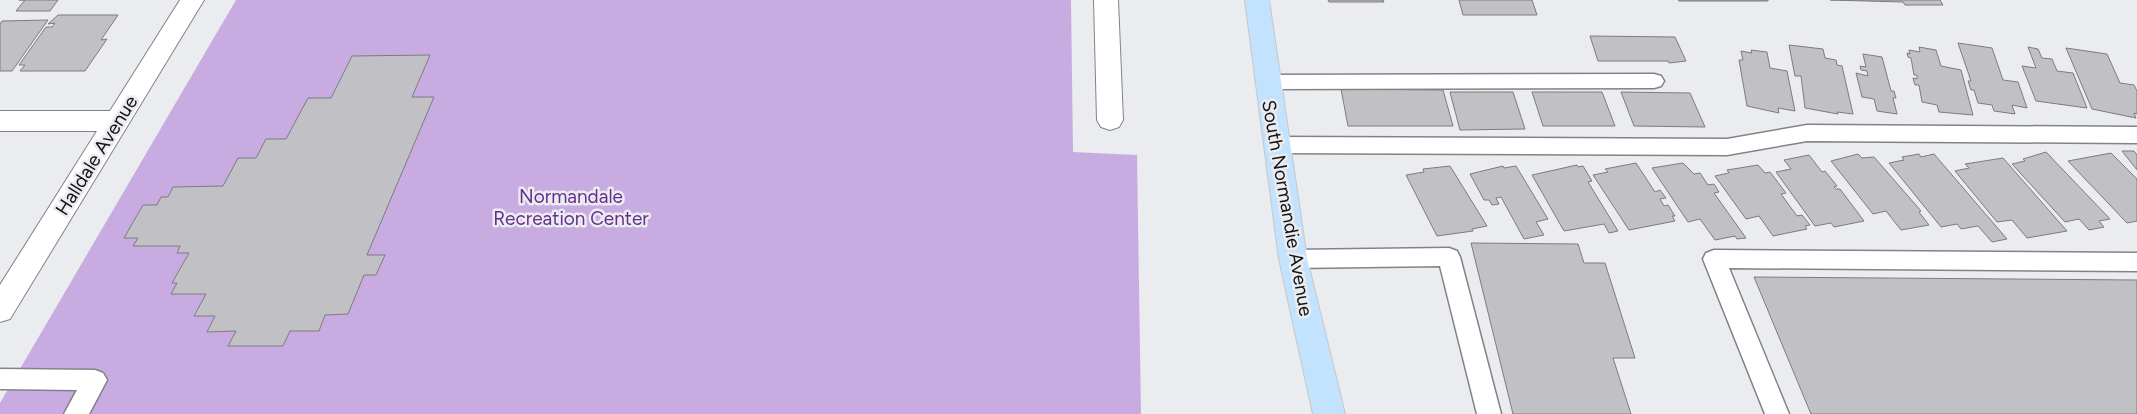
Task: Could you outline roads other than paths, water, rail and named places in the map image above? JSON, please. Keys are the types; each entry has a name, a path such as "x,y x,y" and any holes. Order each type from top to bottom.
{"main road":[{"name":"South Normandie Avenue","path":"1257,0 1293,259 1329,414"}],"street":[{"name":"Halldale Avenue","path":"0,310 192,0"},
{"path":"1106,0 1110,120"},
{"path":"0,121 117,121"}],"lane":[{"path":"1267,82 1654,81"},
{"path":"1276,145 1727,147 1807,133 2137,135"},
{"path":"1293,259 1449,257 1489,414"},
{"path":"1777,414 1714,259 2137,262"},
{"path":"0,379 95,380 76,414"}],"park label":[{"name":"Normandale Recreation Center","path":"571,207"}]}
